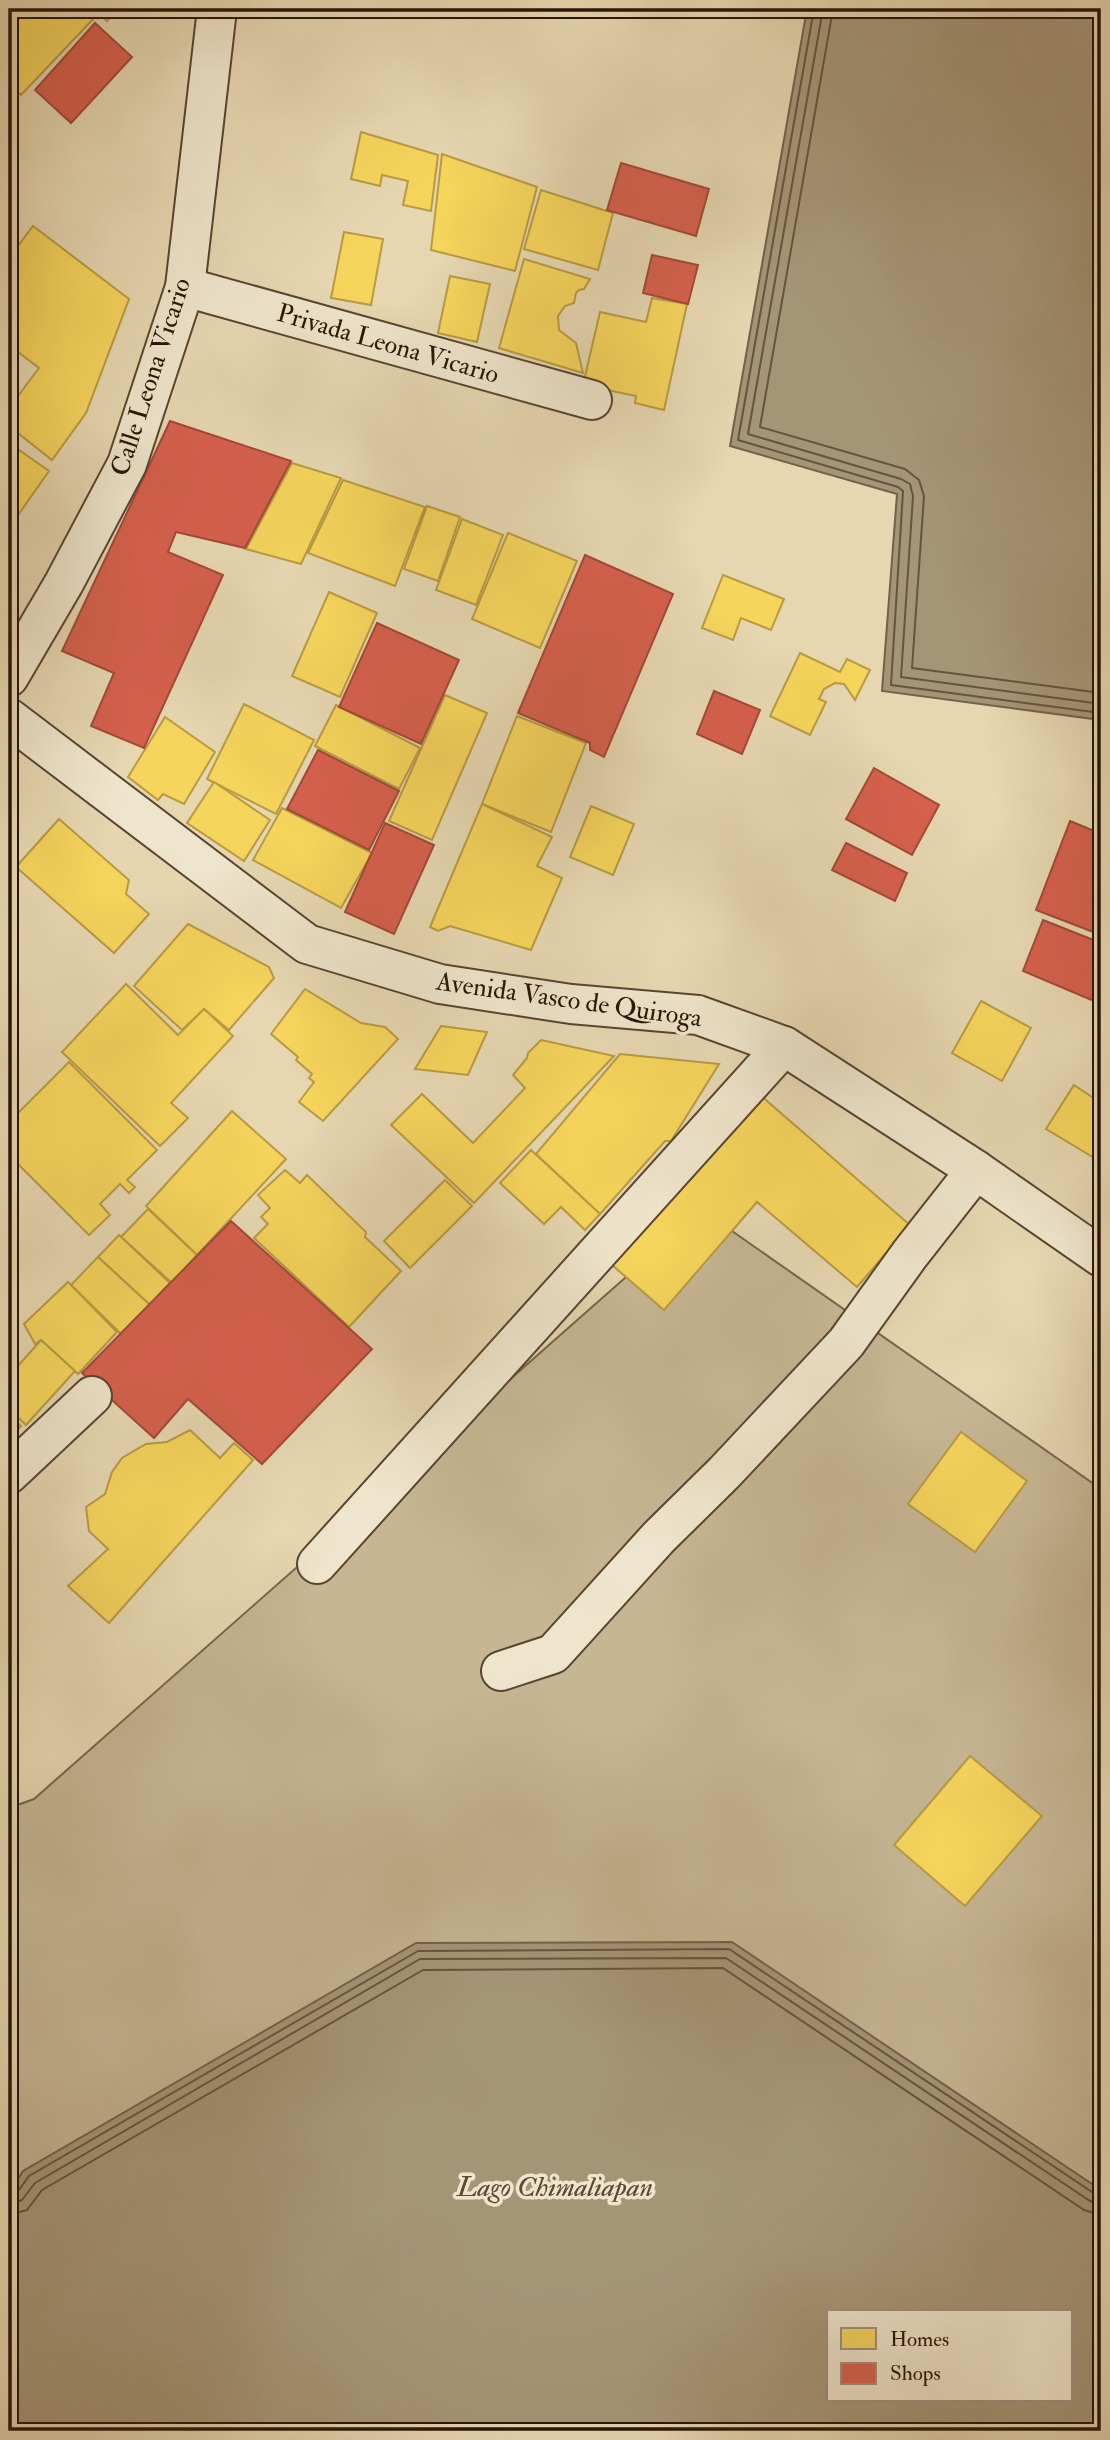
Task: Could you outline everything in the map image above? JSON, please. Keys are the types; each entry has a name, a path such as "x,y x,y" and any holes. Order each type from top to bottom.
{"street":[{"name":"Calle Leona Vicario","path":"9,677 64,583 127,464 185,287 218,9"},
{"name":"Privada Leona Vicario","path":"185,287 592,400"},
{"name":"Avenida Vasco de Quiroga","path":"9,718 307,944 440,984 571,1004 698,1015 784,1046 976,1170 1101,1257"},
{"path":"317,1564 784,1046"},
{"path":"501,1671 553,1654 659,1536 724,1474 846,1343 909,1254 976,1170"},
{"path":"9,1474 92,1396"}],"shaded area":[{"path":"702,1210 1101,1489 1101,2431 9,2431 9,1808 34,1799"}],"water":[{"path":"807,9 1101,9 1101,720 882,691 897,494 730,446"},
{"name":"Lago Chimaliapan","path":"732,1942 1101,2190 1101,2431 9,2431 9,2193 23,2171 416,1943"}],"building: Homes":[{"path":"20,9 88,9 96,16 21,95 9,83 9,20"},
{"path":"94,9 119,9 107,21"},
{"path":"361,132 438,155 431,211 403,205 408,181 382,175 380,186 351,179"},
{"path":"442,154 537,187 515,271 431,250"},
{"path":"541,190 613,213 598,270 524,249"},
{"path":"33,226 129,299 86,413 52,460 9,426 9,408 39,368 9,345 9,258"},
{"path":"344,232 383,239 371,305 331,298"},
{"path":"524,259 590,279 584,289 576,293 574,303 565,306 558,316 559,330 576,343 583,373 499,348"},
{"path":"450,276 490,284 477,342 438,333"},
{"path":"652,298 687,304 664,410 635,403 636,396 583,385 600,312 646,322"},
{"path":"9,443 49,471 9,528"},
{"path":"292,463 341,478 301,564 246,549"},
{"path":"343,480 425,507 395,586 308,553"},
{"path":"427,506 460,517 438,581 404,569"},
{"path":"462,519 503,535 476,605 436,590"},
{"path":"508,533 577,561 540,648 472,619"},
{"path":"723,575 784,599 771,630 741,618 733,640 702,628"},
{"path":"329,592 377,613 340,697 292,676"},
{"path":"800,653 840,672 847,659 870,670 855,700 844,684 835,683 824,689 819,699 826,702 810,735 770,716"},
{"path":"445,695 487,713 432,840 389,821"},
{"path":"244,704 314,740 276,814 207,779"},
{"path":"336,705 420,748 399,789 315,746"},
{"path":"517,716 586,743 551,832 482,804"},
{"path":"165,717 215,752 184,804 163,794 158,800 128,777"},
{"path":"214,782 270,820 244,861 187,823"},
{"path":"482,804 552,837 537,866 562,878 531,950 450,926 438,931 430,927"},
{"path":"591,806 634,824 613,875 570,857"},
{"path":"282,808 372,853 341,908 253,860"},
{"path":"59,819 129,880 126,894 149,914 114,953 16,867"},
{"path":"188,924 269,967 274,978 229,1030 204,1009 182,1030 134,986"},
{"path":"126,984 178,1035 204,1009 233,1036 171,1103 188,1118 160,1146 62,1052"},
{"path":"305,989 361,1023 385,1027 398,1039 323,1121 299,1102 314,1082 309,1078 312,1074 296,1060 298,1057 271,1034"},
{"path":"981,1001 1031,1028 1002,1081 952,1053"},
{"path":"441,1026 487,1032 468,1075 415,1069"},
{"path":"541,1040 614,1056 474,1203 391,1125 422,1094 473,1143 525,1088 513,1075"},
{"path":"620,1054 719,1064 671,1141 665,1141 600,1214 536,1154"},
{"path":"69,1062 157,1150 127,1180 135,1187 129,1193 120,1184 100,1204 110,1215 89,1235 9,1155 9,1131 16,1124 12,1119"},
{"path":"1074,1085 1101,1103 1101,1162 1046,1129"},
{"path":"759,1094 910,1225 857,1287 757,1202 664,1310 612,1265"},
{"path":"232,1111 286,1159 197,1255 146,1206"},
{"path":"531,1150 600,1214 585,1230 561,1207 544,1224 500,1183"},
{"path":"285,1170 300,1183 307,1175 366,1232 365,1237 401,1271 349,1327 254,1238 268,1224 261,1217 270,1208 258,1195"},
{"path":"445,1180 472,1206 410,1268 384,1241"},
{"path":"148,1209 197,1255 172,1283 121,1237"},
{"path":"119,1235 170,1283 150,1305 98,1257"},
{"path":"98,1257 150,1305 121,1334 71,1285"},
{"path":"68,1282 117,1332 78,1374 41,1340 35,1344 24,1324"},
{"path":"41,1340 75,1371 26,1425 9,1409 9,1376"},
{"path":"9,1414 21,1426 9,1439"},
{"path":"190,1430 220,1458 234,1443 253,1460 109,1623 68,1586 108,1549 89,1531 86,1507 105,1494 112,1472 122,1458 146,1444 167,1442"},
{"path":"961,1432 1027,1481 975,1552 908,1504"},
{"path":"970,1756 1042,1816 965,1906 894,1845"}],"building: Shops":[{"path":"95,23 132,57 71,123 35,90"},
{"path":"621,163 709,189 696,236 607,210"},
{"path":"652,255 698,265 688,304 643,293"},
{"path":"170,421 291,461 245,548 176,532 168,552 223,575 144,748 91,726 114,673 62,651"},
{"path":"585,555 673,594 604,757 590,750 590,743 518,713"},
{"path":"377,623 459,660 421,744 339,707"},
{"path":"714,691 760,710 742,754 697,734"},
{"path":"318,750 399,791 369,850 287,809"},
{"path":"874,768 939,805 912,855 846,819"},
{"path":"1070,821 1099,833 1101,828 1101,935 1036,910"},
{"path":"385,823 434,845 394,934 345,912"},
{"path":"846,843 907,873 895,901 832,870"},
{"path":"1043,920 1101,943 1101,1004 1023,971"},
{"path":"231,1221 372,1349 262,1464 188,1399 154,1438 82,1373"}]}
